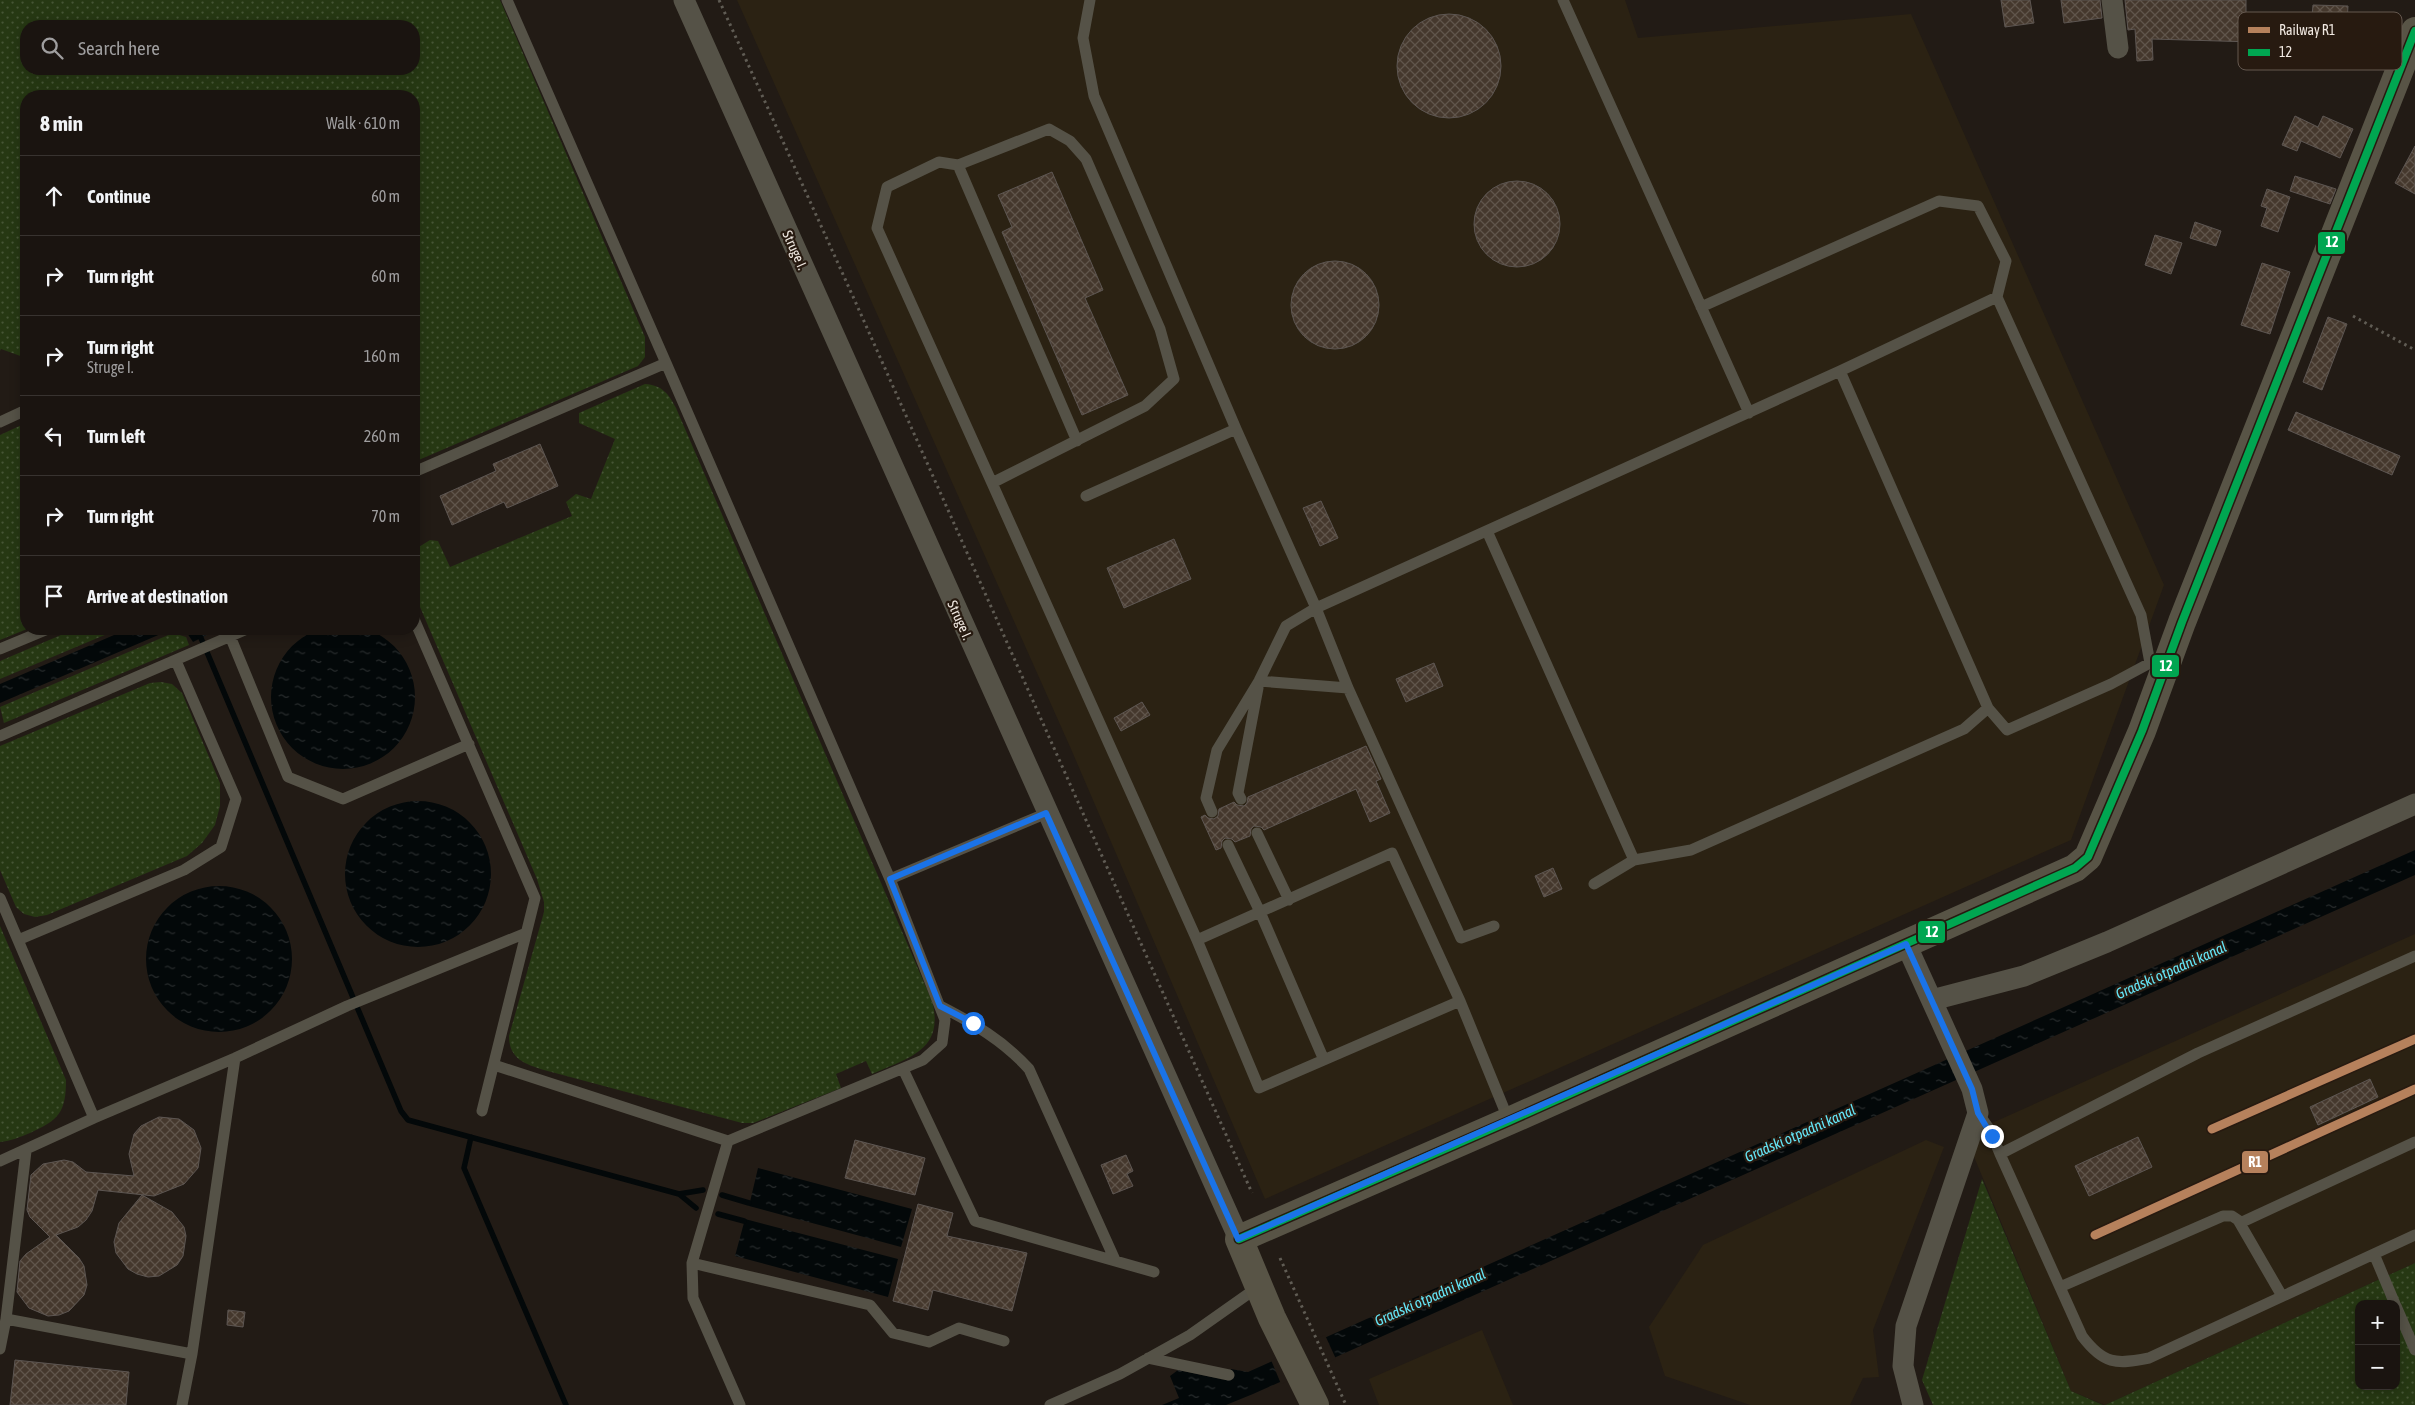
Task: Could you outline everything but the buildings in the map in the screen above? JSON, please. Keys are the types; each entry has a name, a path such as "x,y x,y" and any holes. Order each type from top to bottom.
{"street":[{"name":"Struge I.","path":"684,0 1238,1239"},
{"path":"2112,0 2118,48"},
{"path":"2402,64 2415,31"},
{"path":"1315,1405 1272,1318 1238,1239 1510,1121 1906,944 2074,868 2088,858 2142,731 2182,622 2400,70"},
{"path":"1932,1000 2024,976 2116,938 2415,804"},
{"path":"1906,944 1972,1089 1978,1113 1906,1326 1903,1366 1913,1405"}],"lane":[{"path":"494,1065 728,1140 923,1060 942,1043 945,1020 890,879 507,0"},
{"path":"1090,0 1083,38 1094,96 1236,429 1316,608 1348,688 1461,938 1494,926"},
{"path":"1562,0 1749,413"},
{"path":"992,483 1145,406 1174,379 1160,329 1086,159 1070,141 1049,129 958,165 939,162 887,187 877,228 1197,940 1259,1088 1460,1001"},
{"path":"958,165 1077,441"},
{"path":"1701,307 1939,201 1978,206 2006,261 1997,297 2142,616 2150,663 2111,684 2007,730 1988,708 1840,372"},
{"path":"1212,812 1206,798 1217,750 1259,681 1286,626 1316,608 1840,372 1997,297"},
{"path":"420,469 666,363"},
{"path":"0,422 20,413"},
{"path":"1086,496 1236,429"},
{"path":"1487,531 1634,860"},
{"path":"420,633 535,898 482,1111"},
{"path":"0,649 34,635"},
{"path":"0,736 197,652 230,636 288,776 343,799 469,744"},
{"path":"18,940 184,870 221,847 236,799 176,661"},
{"path":"1259,681 1348,688"},
{"path":"1241,800 1238,793 1259,681"},
{"path":"1594,884 1634,860 1691,850 1964,729 1988,708"},
{"path":"890,879 1046,813"},
{"path":"1257,833 1289,900"},
{"path":"1228,845 1260,912 1324,1060"},
{"path":"1197,940 1392,853 1460,1001 1510,1121"},
{"path":"0,898 94,1118"},
{"path":"0,1161 94,1118 235,1058 347,1006 526,933"},
{"path":"2000,1154 2198,1053 2415,956"},
{"path":"940,1006 973,1023 1013,1051 1029,1069 1115,1260"},
{"path":"182,1405 192,1354 235,1058"},
{"path":"903,1068 975,1220 1154,1272"},
{"path":"1978,1113 1990,1130 2082,1336 2094,1352 2107,1360 2127,1363 2149,1358 2415,1235"},
{"path":"728,1140 692,1263 693,1298 740,1405"},
{"path":"2240,1223 2415,1142"},
{"path":"0,1349 6,1319 26,1150"},
{"path":"2060,1287 2223,1216 2232,1216 2240,1223 2282,1296"},
{"path":"2374,1254 2394,1300"},
{"path":"692,1263 870,1304 893,1334 929,1342 959,1328 1004,1341"},
{"path":"1050,1405 1120,1374 1190,1335 1258,1287"},
{"path":"2400,1314 2415,1350"},
{"path":"6,1319 192,1354"},
{"path":"1148,1358 1228,1375"}],"path":[{"path":"719,0 1252,1193"},
{"path":"2353,316 2415,350"},
{"path":"1280,1258 1346,1405"}],"shaded area":[{"path":"737,0 1625,0 1638,38 1911,14 2164,585 2071,840 1265,1199 1071,749"},
{"path":"2415,934 2415,1263 2105,1405 2071,1391 1965,1135"},
{"path":"1926,1140 1944,1147 1873,1330 1879,1377 1863,1378 1850,1405 1750,1405 1665,1376 1649,1327 1703,1245"},
{"path":"1482,1330 1513,1405 1379,1405 1369,1379"}],"green space":[{"path":"0,0 500,0 645,337 645,357 638,366 420,459 420,90 20,90 20,356 1,349 0,351"},
{"path":"645,384 660,388 671,398 932,1001 935,1018 933,1031 921,1050 911,1057 872,1074 866,1061 836,1074 841,1088 753,1123 742,1123 544,1070 519,1059 510,1044 509,1036 544,912 544,902 537,879 420,607 420,546 430,540 438,541 450,567 572,516 566,502 576,494 591,499 615,439 579,423 579,413"},
{"path":"20,426 20,632 0,640 0,435"},
{"path":"61,635 105,635 0,679 0,661"},
{"path":"168,635 186,637 189,645 4,723 0,707"},
{"path":"150,683 172,684 182,693 220,783 220,806 215,825 202,843 187,856 47,915 35,917 24,914 16,907 0,870 0,746"},
{"path":"0,926 66,1080 66,1091 59,1114 48,1124 12,1140 0,1142"},
{"path":"1982,1179 2071,1391 2103,1405 1933,1405 1922,1380"},
{"path":"2415,1263 2415,1405 2105,1405"}],"water":[{"path":"114,635 158,635 0,703 0,684"},
{"path":"188,635 207,635 193,642"},
{"path":"306,635 380,635 394,646 403,657 410,669 414,683 414,711 410,725 403,737 383,757 371,764 357,768 329,768 315,764 303,757 283,737 276,725 272,711 272,683 276,669 292,646"},
{"path":"418,801 446,807 469,823 485,846 491,874 485,902 469,925 446,941 418,947 390,941 367,925 351,902 345,874 351,846 367,823 390,807"},
{"name":"Gradski otpadni kanal","path":"2415,850 2415,875 1253,1394 1226,1405 1162,1405 1179,1398 1170,1376 1178,1370 1226,1380 1231,1369 1248,1372"},
{"path":"219,886 247,892 270,908 286,931 292,959 286,987 270,1010 247,1026 219,1032 191,1026 168,1010 152,987 146,959 152,931 168,908 191,892"},
{"path":"758,1168 912,1209 901,1247 749,1206"},
{"path":"745,1219 898,1259 888,1297 735,1256"}],"pier":[{"path":"1325,1335 1336,1359 1281,1384 1271,1360"}],"waterway":[{"path":"199,635 401,1111 408,1120 679,1194 696,1208"},
{"path":"471,1137 464,1168 566,1405"},
{"path":"679,1194 703,1190"},
{"path":"722,1195 749,1203"},
{"path":"718,1214 744,1221"}],"rail line":[{"name":"R1","path":"2212,1129 2415,1039"},
{"name":"R1","path":"2095,1235 2415,1089"}],"transit line":[{"name":"12","path":"2402,64 2415,31"},
{"name":"12","path":"1239,1239 1509,1121 2075,868 2088,857 2142,731 2182,622 2400,70"}],"route":[{"path":"973,1023 940,1006 890,879 1046,813 1238,1239 1266,1225 1510,1121 1906,944 1972,1089 1978,1113 1992,1136"}]}
